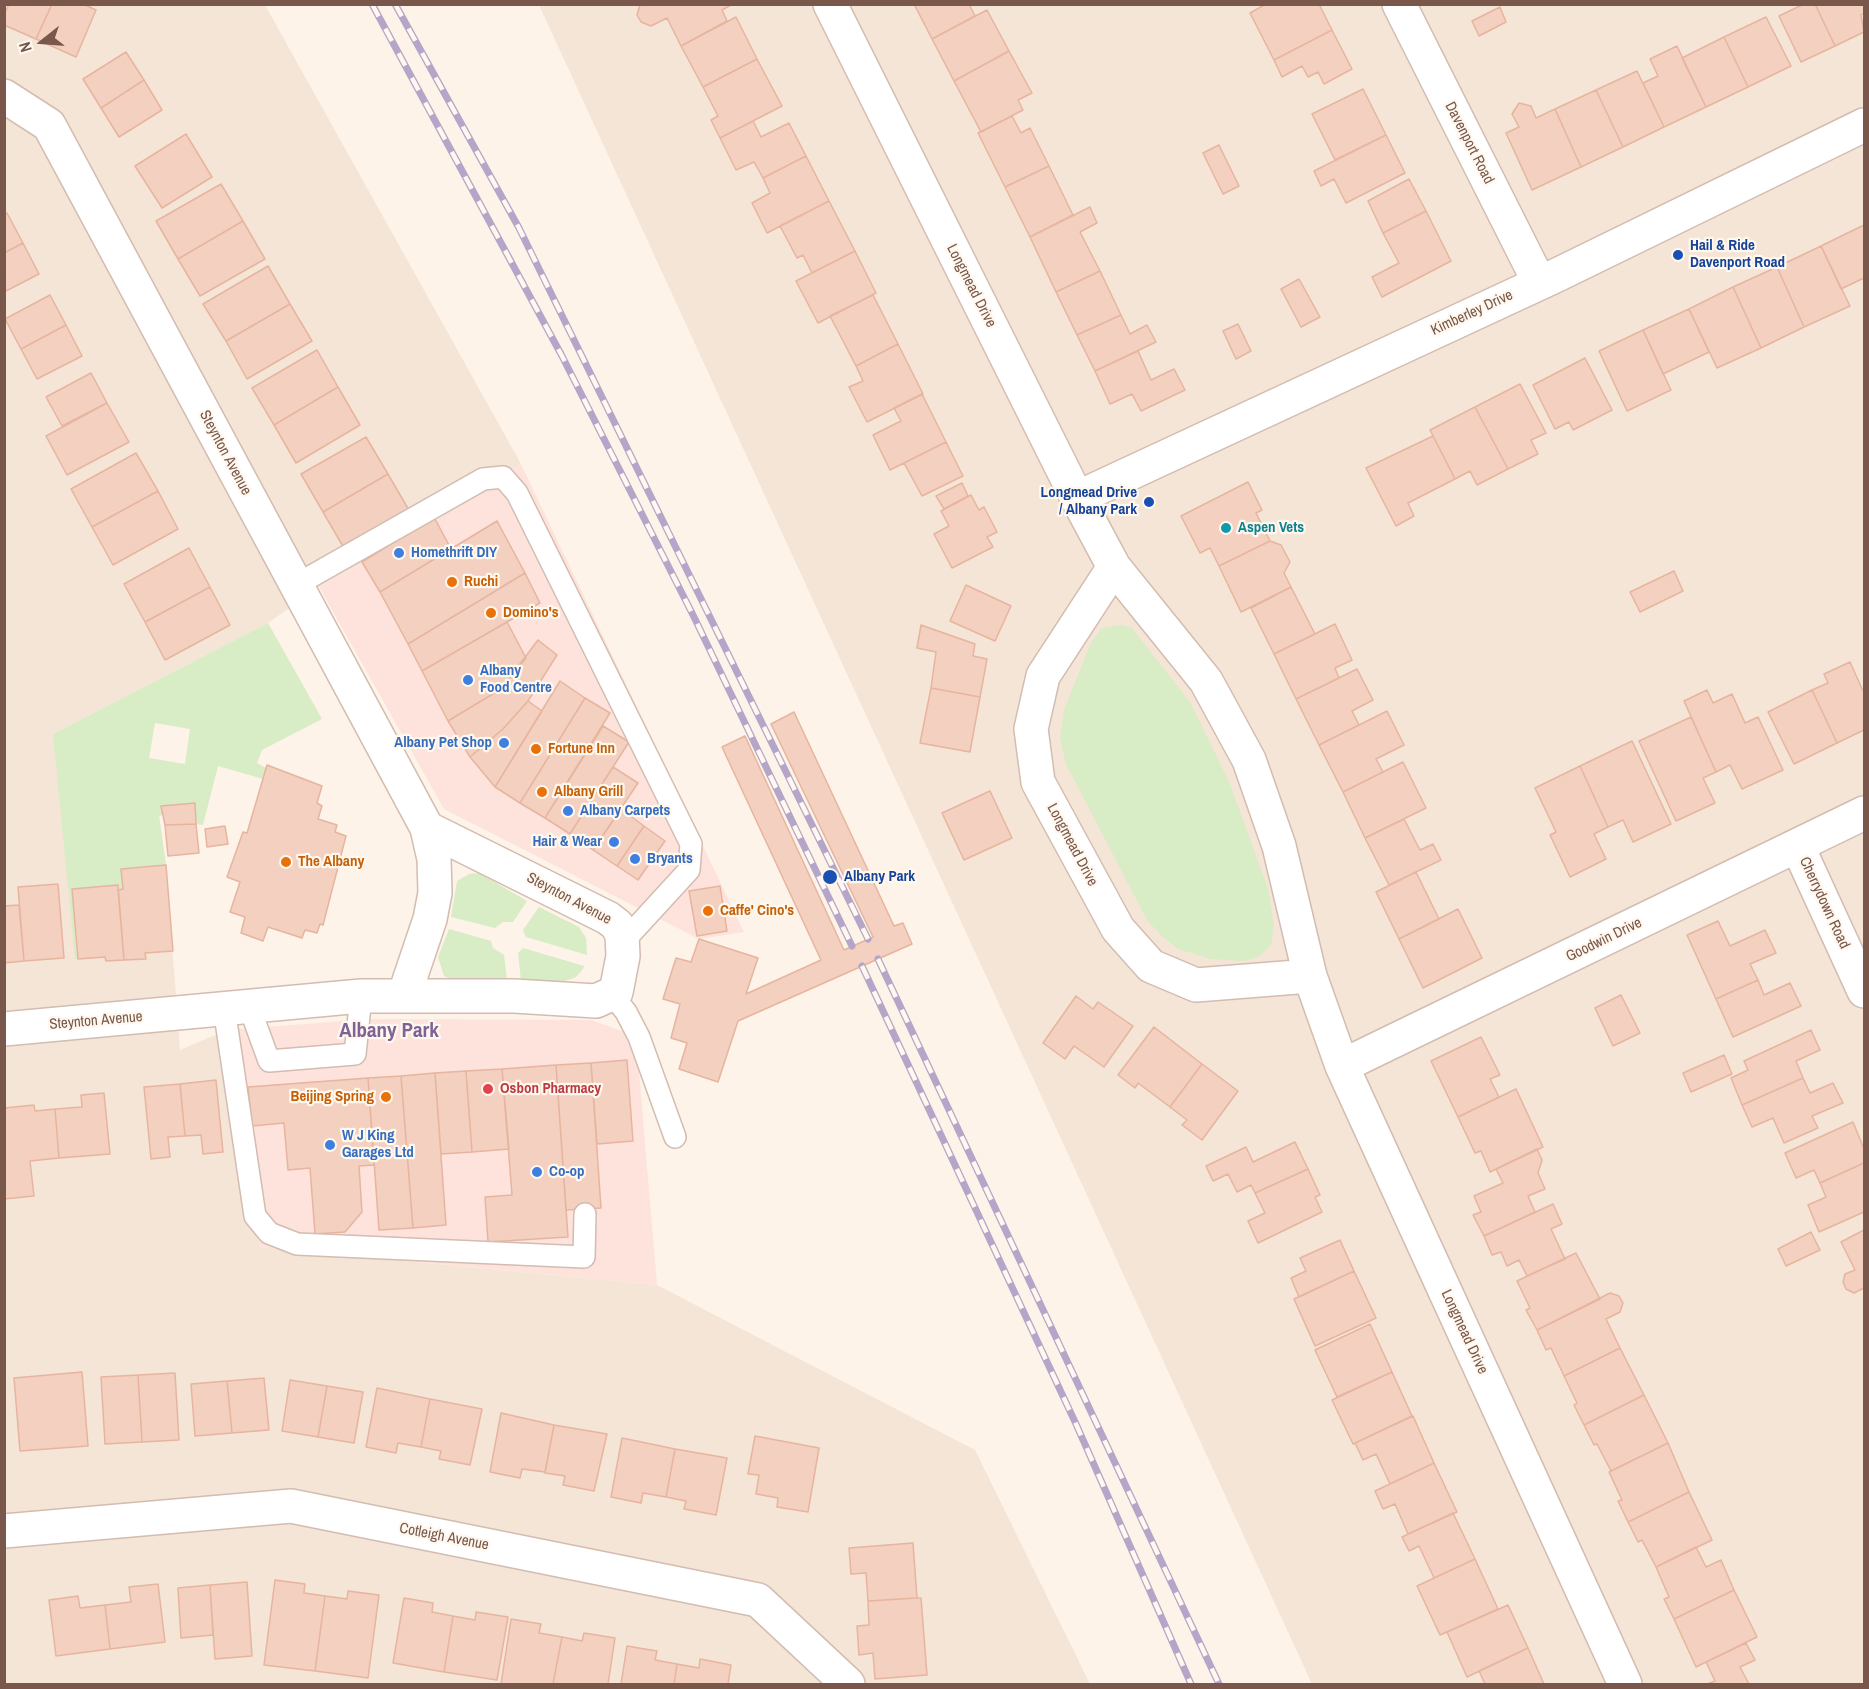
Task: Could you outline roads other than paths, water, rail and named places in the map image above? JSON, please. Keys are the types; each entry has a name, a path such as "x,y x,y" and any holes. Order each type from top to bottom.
{"street":[{"name":"Longmead Drive","path":"830,4 1077,498 1114,567 1206,681 1249,760 1279,846 1310,976 1342,1065 1625,1684"},
{"name":"Davenport Road","path":"1399,4 1539,282"},
{"name":"Steynton Avenue","path":"4,96 49,125 427,828 434,859 435,893 430,920 404,996"},
{"name":"Kimberley Drive","path":"1077,498 1539,282 1864,125"},
{"name":"Longmead Drive","path":"1114,567 1043,676 1030,729 1038,782 1118,929 1151,966 1196,985 1310,976"},
{"name":"Goodwin Drive","path":"1342,1065 1798,847 1864,813"},
{"name":"Steynton Avenue","path":"4,1029 361,996 514,996 596,1001 613,996 621,971 623,942 617,925 608,918 427,828"},
{"name":"Cherrydown Road","path":"1798,847 1864,991"},
{"name":"Cotleigh Avenue","path":"4,1531 291,1506 758,1600 848,1684"}],"lane":[{"path":"296,585 483,479 504,477 517,493 691,844 689,870 623,942"},
{"path":"237,1007 269,1061 355,1054 361,996"},
{"path":"613,996 626,1012 639,1037 675,1137"},
{"path":"237,1007 255,1216 269,1233 297,1244 584,1257 585,1214"}],"railway":[{"path":"372,4 562,356 694,617 852,946"},
{"path":"395,4 519,228 868,939"},
{"path":"878,959 1219,1684"},
{"path":"862,966 1076,1424 1191,1684"}],"place":[{"name":"Hail & Ride Davenport Road","path":"1678,255"},
{"name":"Longmead Drive / Albany Park","path":"1149,502"},
{"name":"Aspen Vets","path":"1226,528"},
{"name":"Homethrift DIY","path":"399,553"},
{"name":"Ruchi","path":"452,582"},
{"name":"Domino's","path":"491,613"},
{"name":"Albany Food Centre","path":"468,680"},
{"name":"Albany Pet Shop","path":"504,743"},
{"name":"Fortune Inn","path":"536,749"},
{"name":"Albany Grill","path":"542,792"},
{"name":"Albany Carpets","path":"568,811"},
{"name":"Hair & Wear","path":"614,842"},
{"name":"Bryants","path":"635,859"},
{"name":"The Albany","path":"286,862"},
{"name":"Albany Park","path":"830,877"},
{"name":"Caffe' Cino's","path":"708,911"},
{"name":"Osbon Pharmacy","path":"488,1089"},
{"name":"Beijing Spring","path":"386,1097"},
{"name":"W J King Garages Ltd","path":"330,1145"},
{"name":"Co-op","path":"537,1172"}],"district":[{"name":"Albany Park","path":"389,1031"}]}
